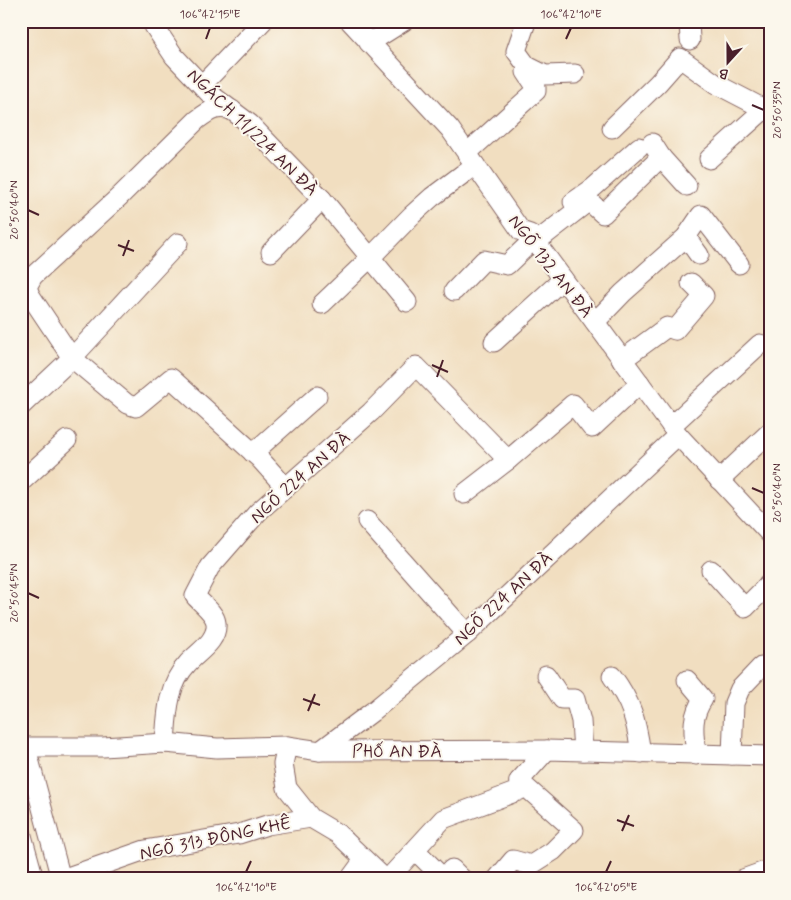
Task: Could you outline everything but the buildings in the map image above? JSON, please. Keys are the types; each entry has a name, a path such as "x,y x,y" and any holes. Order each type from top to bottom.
{"street":[{"name":"NGÁCH 11/224 AN ĐÀ","path":"160,21 154,26 174,56 210,94 250,124 322,199 408,302"},
{"path":"202,85 263,21"},
{"name":"NGÕ 132 AN ĐÀ","path":"350,21 450,129 521,231 534,238 674,431 770,534"},
{"path":"369,43 404,21"},
{"path":"689,21 690,40"},
{"path":"525,25 516,50 527,66 545,75 575,74"},
{"path":"612,128 658,83 680,58 716,84 768,108 709,159"},
{"path":"322,304 471,159 536,92 536,87 526,72 527,66"},
{"path":"232,110 221,108 209,111 197,120 118,197 27,274 27,287 30,295 72,358 127,404 136,407 171,378 253,453 286,488"},
{"path":"651,149 687,186"},
{"path":"534,238 589,201 603,214 651,149"},
{"path":"454,291 484,260 507,265 534,238 593,188 651,149"},
{"path":"271,252 322,199"},
{"path":"595,322 686,237 701,215 739,264"},
{"path":"686,237 699,255"},
{"path":"21,406 72,358 178,243"},
{"path":"494,342 563,278"},
{"path":"622,360 667,327 675,330 704,296 691,283"},
{"name":"NGÕ 224 AN ĐÀ","path":"320,751 372,712 467,634 760,344"},
{"name":"NGÕ 224 AN ĐÀ","path":"165,743 167,705 175,685 187,664 206,646 215,630 216,622 195,596 210,567 258,512 371,412 416,366 508,460"},
{"path":"464,494 508,460 573,404 592,428 640,383"},
{"path":"253,453 317,396"},
{"path":"719,480 770,432"},
{"path":"21,482 67,440"},
{"path":"367,521 467,634"},
{"path":"711,570 745,608 770,583"},
{"path":"732,755 734,703 737,695 761,667"},
{"path":"546,675 562,699 575,699 581,721 583,751"},
{"path":"612,676 630,705 636,721 641,753"},
{"path":"686,680 703,699 695,710 694,717 696,755"},
{"name":"PHỐ AN ĐÀ","path":"23,747 103,747 165,743 217,748 287,746 320,751 547,750 770,756"},
{"path":"287,746 283,764 287,788 311,818 338,834 364,860 387,879 444,819 518,791 519,781 547,750"},
{"path":"23,747 61,879"},
{"path":"513,860 531,864 553,851 574,830 519,781"},
{"name":"NGÕ 313 ĐÔNG KHÊ","path":"61,879 145,850 239,834 267,826 311,818"},
{"path":"21,832 34,879"},
{"path":"415,850 442,878 452,869 462,879"},
{"path":"350,879 364,860"},
{"path":"496,879 513,860"},
{"path":"513,860 528,879"},
{"path":"743,879 765,871"}]}
